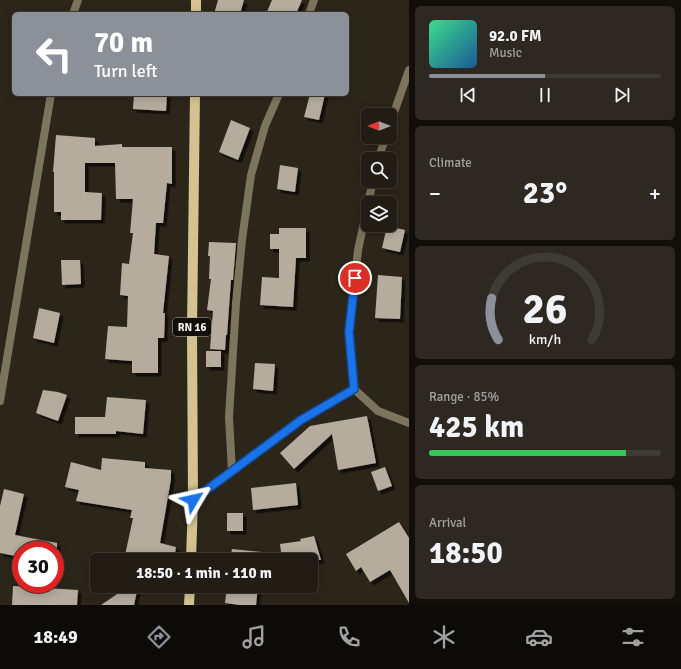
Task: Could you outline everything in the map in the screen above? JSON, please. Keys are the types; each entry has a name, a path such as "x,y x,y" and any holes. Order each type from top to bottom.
{"main road":[{"path":"196,0 196,12"},
{"name":"RN 16","path":"191,553 193,500 192,328 195,96"},
{"path":"189,605 190,593"}],"street":[{"path":"74,12 78,0"},
{"path":"310,12 314,0"},
{"path":"396,108 409,70"},
{"path":"0,401 51,96"},
{"path":"232,471 229,417 236,303 242,240 251,175 265,126 278,96"},
{"path":"362,232 358,250 349,332 354,389 378,411 409,423"},
{"path":"193,500 301,420 354,389"}],"building":[{"path":"218,0 244,0 241,12 215,12"},
{"path":"272,0 302,0 297,12 267,12"},
{"path":"134,96 167,96 166,111 133,109"},
{"path":"309,96 325,96 319,120 304,117"},
{"path":"231,120 250,128 238,160 219,152"},
{"path":"56,135 95,138 95,146 122,144 122,147 172,147 172,184 167,183 163,223 156,223 154,254 169,256 163,313 165,313 164,338 158,338 158,373 132,373 132,361 105,359 108,326 127,327 128,296 120,295 122,263 129,264 133,233 130,233 133,199 116,199 115,163 85,163 85,192 102,193 101,220 61,220 61,212 54,212 53,172"},
{"path":"280,165 298,168 295,192 277,189"},
{"path":"279,228 306,228 306,258 296,258 293,307 260,305 262,277 279,278 279,249 270,249 270,234 279,234"},
{"path":"397,228 405,230 400,252 382,248 386,232 397,232"},
{"path":"209,242 236,243 225,350 210,349 213,311 207,310 211,279 209,279"},
{"path":"61,260 80,260 81,284 62,285"},
{"path":"378,275 402,277 400,319 375,318"},
{"path":"39,308 60,313 54,343 33,338"},
{"path":"206,351 221,351 221,367 206,367"},
{"path":"255,363 275,364 273,391 253,389"},
{"path":"43,390 67,395 58,421 36,413"},
{"path":"107,397 146,400 143,434 116,431 116,434 75,434 75,417 105,417"},
{"path":"367,416 376,463 338,470 332,434 294,469 280,453 310,426"},
{"path":"102,458 145,462 145,468 171,470 171,479 160,543 176,547 175,553 126,553 133,518 130,518 132,510 76,501 79,490 65,487 71,462 101,470"},
{"path":"385,467 392,486 378,491 371,472"},
{"path":"296,483 298,505 253,510 251,488"},
{"path":"4,489 24,494 15,535 46,541 12,541 12,555 0,553 0,506"},
{"path":"227,513 243,513 243,531 227,531"},
{"path":"399,522 409,538 409,603 390,570 370,582 361,567 356,571 346,554"},
{"path":"314,536 321,560 318,560 318,553 281,553 280,544 301,541 300,539"},
{"path":"232,549 262,552 262,553 231,553"},
{"path":"64,589 78,590 77,605 12,605 13,593 64,593"},
{"path":"119,593 137,593 134,605 101,605"},
{"path":"226,593 257,593 256,605 225,603"}],"route":[{"path":"193,500 301,420 354,389 349,332 355,278"}]}
